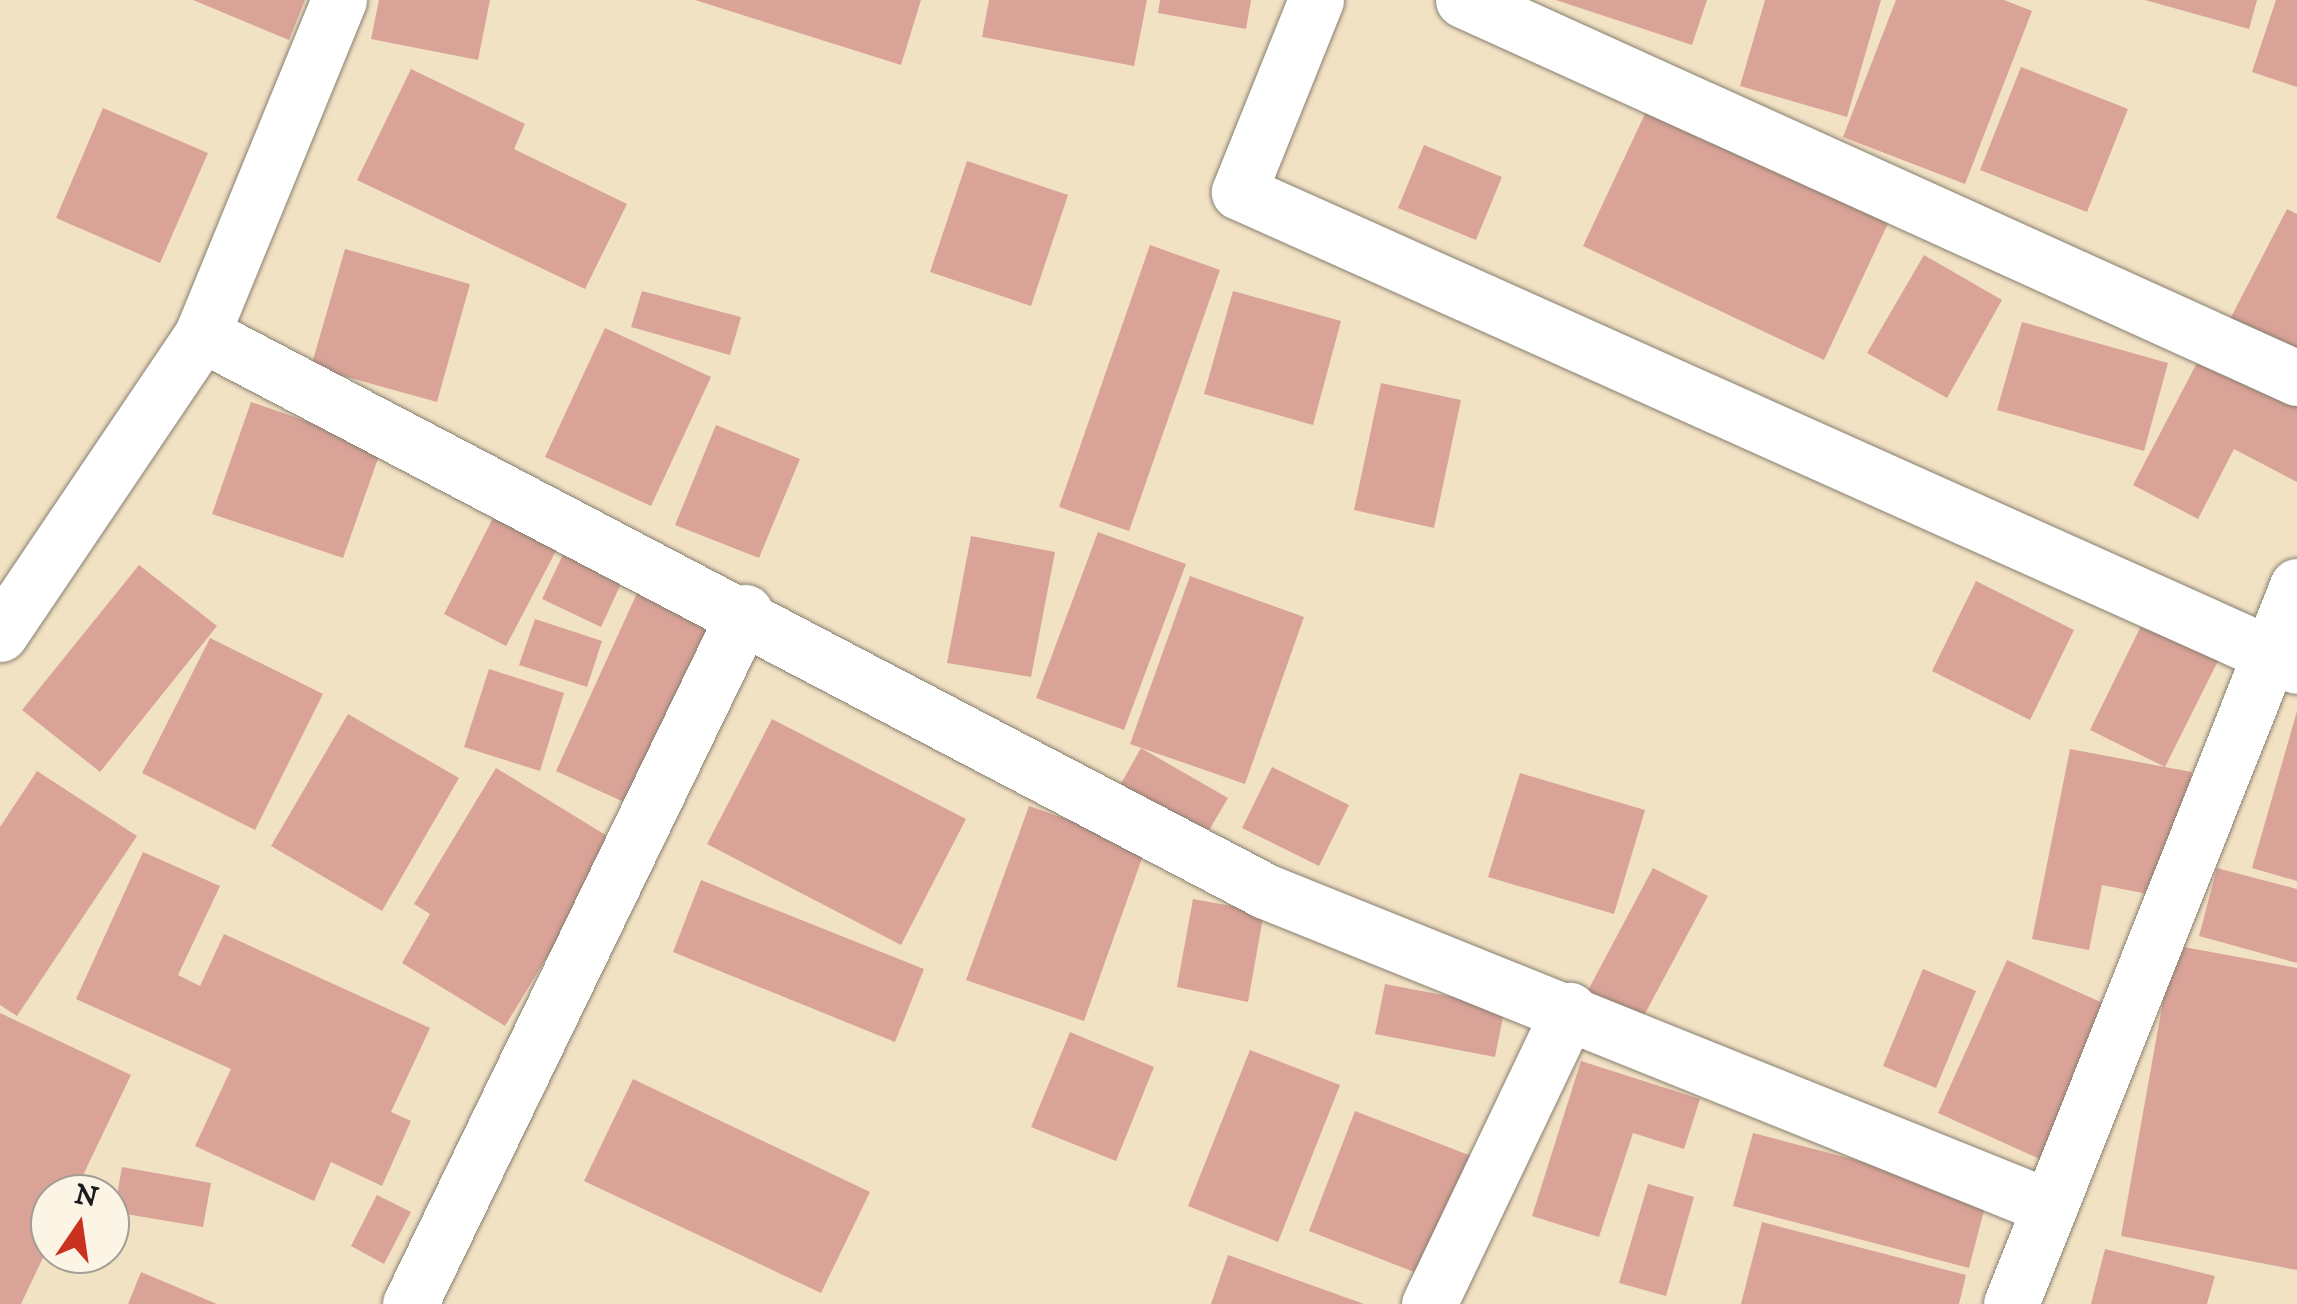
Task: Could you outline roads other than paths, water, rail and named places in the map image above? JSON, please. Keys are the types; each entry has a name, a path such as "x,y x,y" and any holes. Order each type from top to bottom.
{"street":[{"path":"0,634 202,334 339,0"},
{"path":"1316,0 1239,192 2281,662"},
{"path":"1463,0 2297,378"},
{"path":"202,334 745,612 1265,890 2050,1206"},
{"path":"2011,1304 2281,662 2297,586"},
{"path":"410,1304 745,612"},
{"path":"1429,1304 1568,1010"}]}
